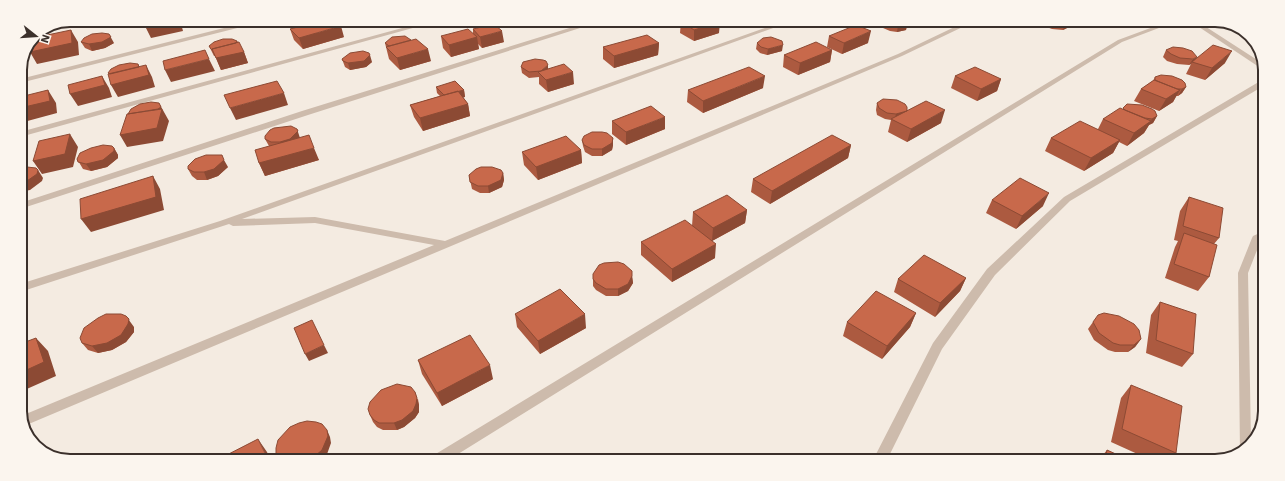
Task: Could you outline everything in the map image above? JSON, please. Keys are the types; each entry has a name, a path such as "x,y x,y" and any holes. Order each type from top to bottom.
{"street":[{"path":"27,79 238,27"},
{"path":"27,133 413,27"},
{"path":"27,204 320,108 579,27"},
{"path":"27,286 223,223 773,27"},
{"path":"28,419 893,58 959,27"},
{"path":"447,454 1120,41 1158,27"},
{"path":"1202,27 1258,64"},
{"path":"883,454 937,346 991,272 1067,199 1258,86"},
{"path":"223,223 315,220 446,244"},
{"path":"1244,442 1243,273 1258,245"}],"building":[{"path":"298,27 338,27 299,38 290,29"},
{"path":"481,27 497,27 502,31 480,37 473,29"},
{"path":"690,27 704,27 694,30"},
{"path":"851,27 861,27 871,31 844,43 829,36"},
{"path":"468,29 477,37 449,45 441,36"},
{"path":"71,30 72,43 31,52 34,46 44,36"},
{"path":"92,34 109,34 111,37 102,42 89,44 81,42 84,38"},
{"path":"647,35 659,43 614,56 603,47"},
{"path":"405,36 411,40 389,46 385,43 392,37"},
{"path":"771,37 782,41 783,45 768,49 761,47 757,43 763,38"},
{"path":"223,39 232,39 237,41 236,43 212,50 209,46 214,42"},
{"path":"416,39 428,49 397,58 386,47"},
{"path":"239,42 244,52 216,58 212,49"},
{"path":"816,42 832,50 800,63 784,55"},
{"path":"1213,45 1232,51 1212,68 1192,62"},
{"path":"1173,47 1192,51 1197,57 1193,59 1180,58 1166,50"},
{"path":"205,50 209,59 165,70 163,61"},
{"path":"363,51 369,53 370,55 364,61 348,63 342,59 350,53"},
{"path":"535,59 546,61 548,65 541,71 529,72 521,67 523,62"},
{"path":"130,63 138,64 139,67 110,74 108,73 111,69 119,65"},
{"path":"564,64 573,72 546,80 538,72"},
{"path":"146,65 149,75 111,85 108,74"},
{"path":"749,67 765,76 703,101 688,90"},
{"path":"975,67 1001,79 981,89 955,76"},
{"path":"1161,75 1172,76 1182,80 1186,87 1177,89 1155,80 1155,77"},
{"path":"102,76 105,85 70,94 68,85"},
{"path":"1154,80 1180,90 1166,99 1141,89"},
{"path":"277,81 284,93 230,108 224,95"},
{"path":"455,81 464,90 444,95 436,87"},
{"path":"48,90 50,101 27,106 27,95"},
{"path":"458,91 468,104 420,118 410,105"},
{"path":"883,99 897,100 905,104 907,111 896,114 887,113 879,108 877,103"},
{"path":"926,101 945,110 911,129 891,119"},
{"path":"151,102 159,103 161,107 158,109 128,114 131,109 140,104"},
{"path":"1127,104 1142,105 1152,109 1155,111 1157,116 1152,119 1145,118 1125,110 1123,108"},
{"path":"651,106 665,117 626,132 612,121"},
{"path":"1120,108 1151,121 1134,133 1103,119"},
{"path":"162,109 157,128 120,135 127,114"},
{"path":"1080,121 1120,140 1091,158 1051,138"},
{"path":"291,126 298,131 290,139 280,142 271,142 265,139 265,136 274,128"},
{"path":"592,132 607,133 613,138 612,143 602,149 592,149 584,145 582,140 584,136"},
{"path":"70,134 65,154 33,161 39,141"},
{"path":"309,135 314,148 259,163 255,150"},
{"path":"832,135 851,145 772,191 753,179"},
{"path":"566,136 581,150 536,167 522,152"},
{"path":"103,145 112,146 114,151 103,160 86,164 78,162 77,159 80,153"},
{"path":"206,155 222,155 224,160 214,169 204,172 194,172 188,169 188,166 195,159"},
{"path":"27,167 36,168 38,170 37,174 27,181"},
{"path":"481,167 492,167 501,170 503,173 501,180 488,186 478,186 470,182 469,175"},
{"path":"153,176 156,197 81,219 80,199"},
{"path":"1020,178 1049,193 1022,216 992,200"},
{"path":"727,195 747,210 713,228 693,212"},
{"path":"1189,197 1223,208 1219,238 1183,226"},
{"path":"685,220 716,244 672,269 641,242"},
{"path":"1184,233 1217,245 1209,277 1174,264"},
{"path":"924,255 966,278 940,303 898,279"},
{"path":"618,262 624,264 632,271 632,276 628,284 618,289 606,289 596,283 593,279 593,274 599,265"},
{"path":"560,289 585,314 538,341 515,314"},
{"path":"876,291 916,313 887,346 847,322"},
{"path":"1160,302 1196,314 1193,354 1156,340"},
{"path":"1104,313 1119,316 1134,324 1139,330 1141,339 1134,345 1120,345 1113,343 1099,333 1093,322 1098,315"},
{"path":"106,314 121,314 129,319 128,324 121,335 107,343 92,346 82,343 80,338 84,328"},
{"path":"312,320 324,345 305,354 294,328"},
{"path":"470,335 490,365 437,393 418,360"},
{"path":"36,338 44,362 27,370 27,341"},
{"path":"397,384 411,387 415,392 417,398 413,411 402,420 394,423 379,423 370,415 368,409 370,402 381,390"},
{"path":"1131,385 1182,406 1176,453 1122,429"},
{"path":"307,421 322,424 327,430 328,436 322,450 317,454 276,454 278,440 290,427"},
{"path":"258,439 266,454 229,454"},
{"path":"1107,450 1116,454 1106,454"}]}
